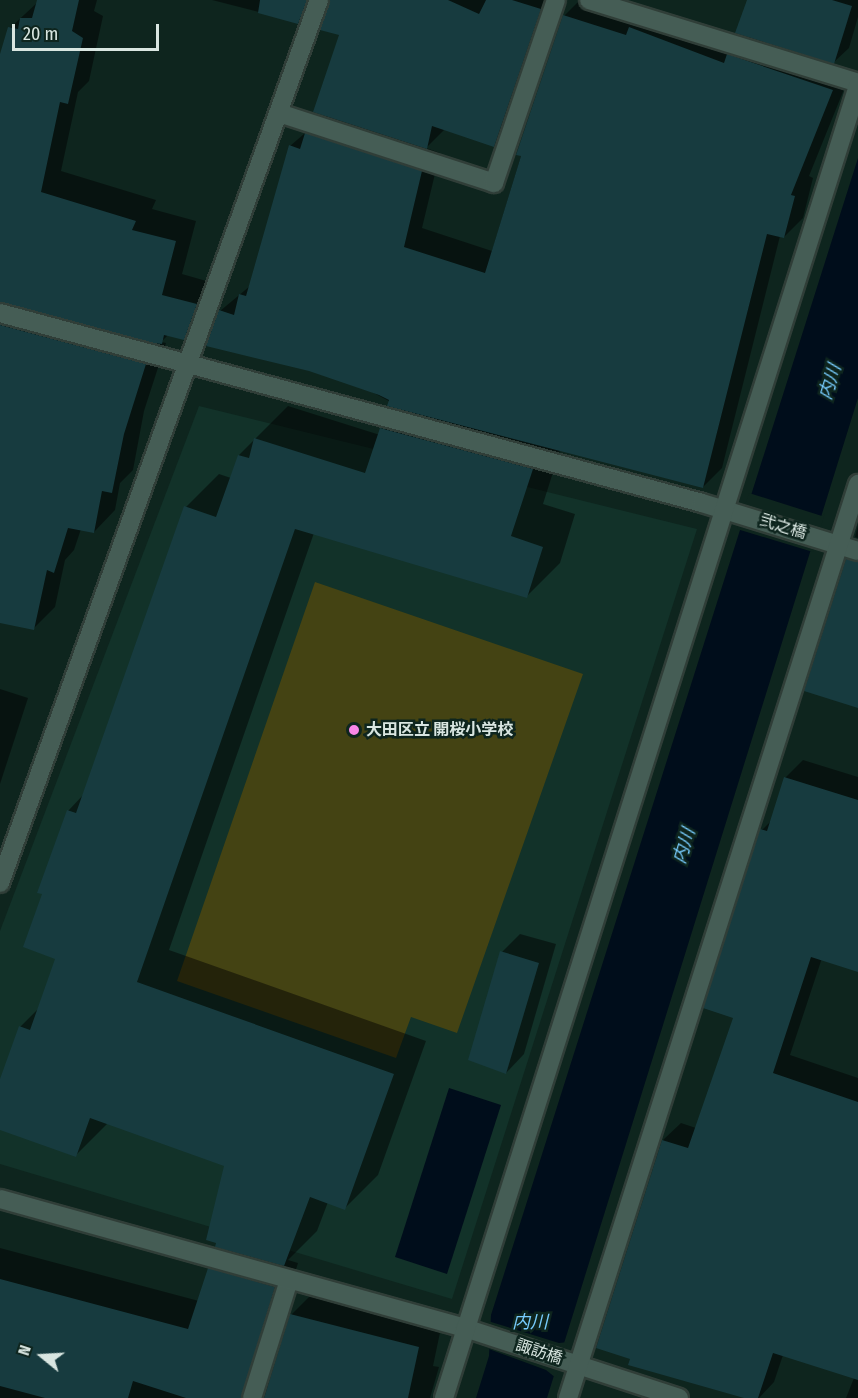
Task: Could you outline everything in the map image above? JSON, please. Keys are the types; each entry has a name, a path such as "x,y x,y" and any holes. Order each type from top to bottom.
{"street":[{"path":"0,883 319,0"},
{"path":"279,113 494,183 556,0"},
{"path":"444,1398 727,511 858,84 589,0"},
{"name":"弐之橋","path":"0,313 727,511 858,551"},
{"path":"568,1398 858,484"},
{"name":"諏訪橋","path":"0,1199 465,1328 679,1398"},
{"path":"252,1398 289,1280"}],"shaded area":[{"name":"大田区立 開桜小学校","path":"199,406 697,529 452,1299 0,1164 0,931"},
{"path":"315,582 583,674 457,1033 411,1017 396,1058 177,981"}],"water":[{"name":"内川","path":"858,158 858,398 547,1398 476,1398 489,1356 491,1315"},
{"path":"449,1088 501,1105 447,1274 395,1257"}],"pier":[{"path":"749,493 822,516 825,513 813,552 737,529"},
{"path":"488,1321 559,1343 568,1342 556,1378 546,1370 486,1348"}],"building":[{"path":"37,0 79,0 72,31 83,38 68,104 60,102 41,192 136,221 132,230 176,241 162,295 197,304 184,340 164,335 162,344 153,343 0,302 0,54 8,27 18,29 20,18 32,18"},
{"path":"260,0 307,0 298,24 258,13"},
{"path":"330,0 448,0 479,14 486,0 512,0 541,9 494,147 432,126 427,149 313,112 339,35 320,30"},
{"path":"747,0 832,0 852,6 834,64 735,33"},
{"path":"563,15 626,35 629,27 724,63 727,54 833,90 791,195 795,196 784,238 767,234 703,488 387,406 389,400 379,395 309,371 206,346 219,310 234,315 239,294 246,296 289,145 300,149 305,133 422,171 404,247 485,273 521,156 516,155"},
{"path":"0,325 146,364 124,434 112,493 102,491 94,533 68,528 54,573 47,570 34,630 0,623"},
{"path":"380,428 533,469 511,536 543,547 527,598 295,529 137,982 394,1074 345,1210 310,1197 284,1266 215,1247 216,1243 206,1240 224,1166 90,1118 76,1157 0,1130 0,1079 19,1026 30,1030 55,959 23,947 42,894 37,893 67,810 76,813 184,506 216,517 238,455 249,458 254,438 365,473"},
{"path":"846,559 858,562 858,708 804,691"},
{"path":"784,777 858,800 858,972 811,957 773,1073 858,1102 858,1380 773,1353 758,1398 744,1398 628,1365 630,1359 596,1348 662,1140 688,1148 733,1018 703,1008 760,829 767,831"},
{"path":"500,951 539,963 506,1074 468,1060"},
{"path":"208,1268 275,1287 241,1398 186,1398 133,1381 128,1398 45,1398 0,1386 0,1279 188,1329"},
{"path":"290,1314 419,1347 408,1398 264,1398"}],"place":[{"name":"大田区立 開桜小学校","path":"354,730"}]}
